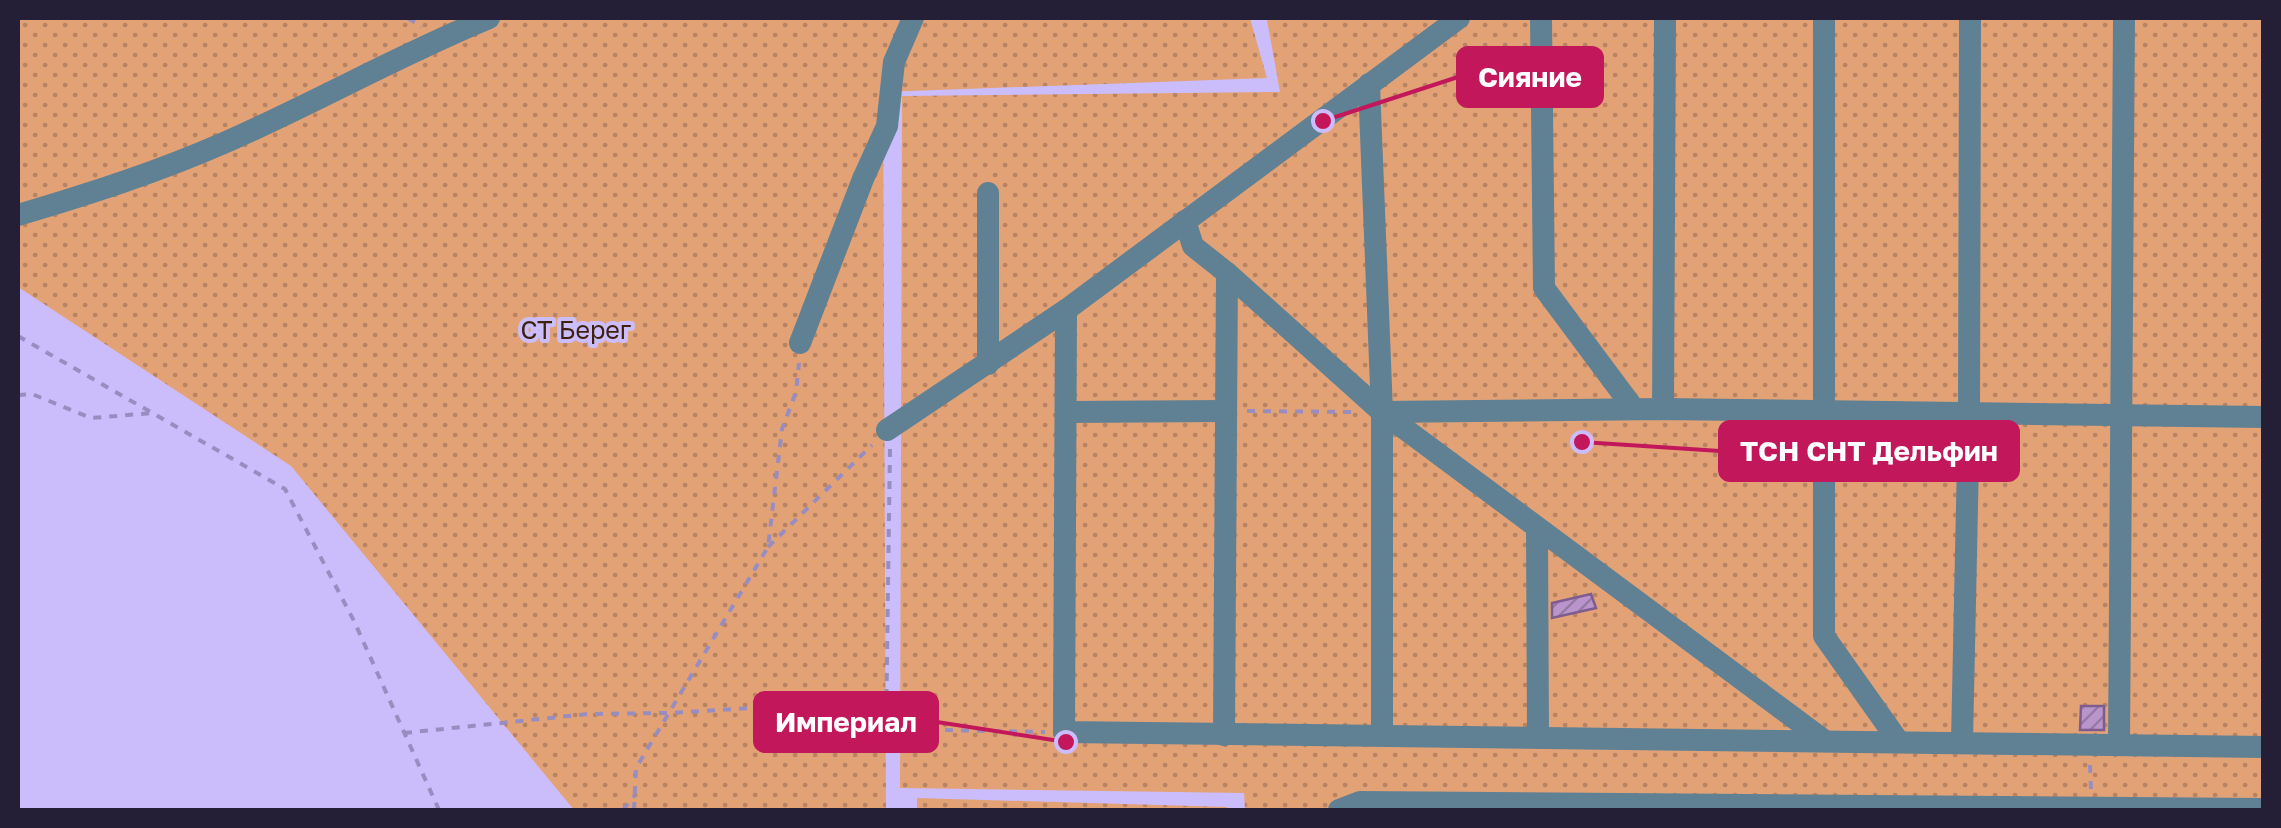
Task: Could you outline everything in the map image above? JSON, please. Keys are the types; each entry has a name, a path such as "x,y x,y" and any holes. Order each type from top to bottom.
{"street":[{"path":"18,215 121,185 228,142 438,38 489,18"},
{"path":"800,343 887,126 894,62 913,18"},
{"path":"887,430 1066,310 1458,18"},
{"path":"1541,18 1544,288 1634,410"},
{"path":"1662,409 1664,18"},
{"path":"1824,18 1824,636 1899,742"},
{"path":"1962,742 1969,412 1970,18"},
{"path":"2119,745 2124,18"},
{"path":"1369,84 1382,412 1382,735"},
{"path":"988,193 988,364"},
{"path":"1185,222 1193,246 1382,412 1825,740"},
{"path":"1224,735 1228,273"},
{"path":"1066,310 1064,732 2264,747"},
{"path":"1382,412 1662,409 2264,417"},
{"path":"1066,412 1226,410"},
{"path":"1537,529 1538,737"},
{"path":"1339,810 1360,802 1482,806 2264,809"}],"path":[{"path":"18,336 285,488 354,621 439,810"},
{"path":"768,546 782,430 796,392 800,343"},
{"path":"18,395 32,394 91,418 153,413"},
{"path":"1226,410 1382,412"},
{"path":"634,810 636,768 768,546 887,430 890,440 886,730"},
{"path":"404,733 588,714 751,708 830,716 886,730 1064,732"},
{"path":"2090,745 2103,807"},
{"path":"623,810 634,796"}],"green space":[{"name":"СТ Берег","path":"18,18 1250,18 1267,78 883,92 886,810 574,810 291,466 18,287"},
{"path":"2263,18 2263,810 1245,810 1244,793 900,788 902,96 1280,92 1267,20"},
{"path":"917,798 1227,807 1227,810 917,810"}],"building":[{"path":"1591,594 1596,608 1552,618 1552,603"},
{"path":"2081,706 2104,706 2104,730 2080,730"}],"place":[{"name":"Сияние","path":"1323,121"},
{"name":"ТСН СНТ Дельфин","path":"1582,442"},
{"name":"Империал","path":"1066,742"}]}
